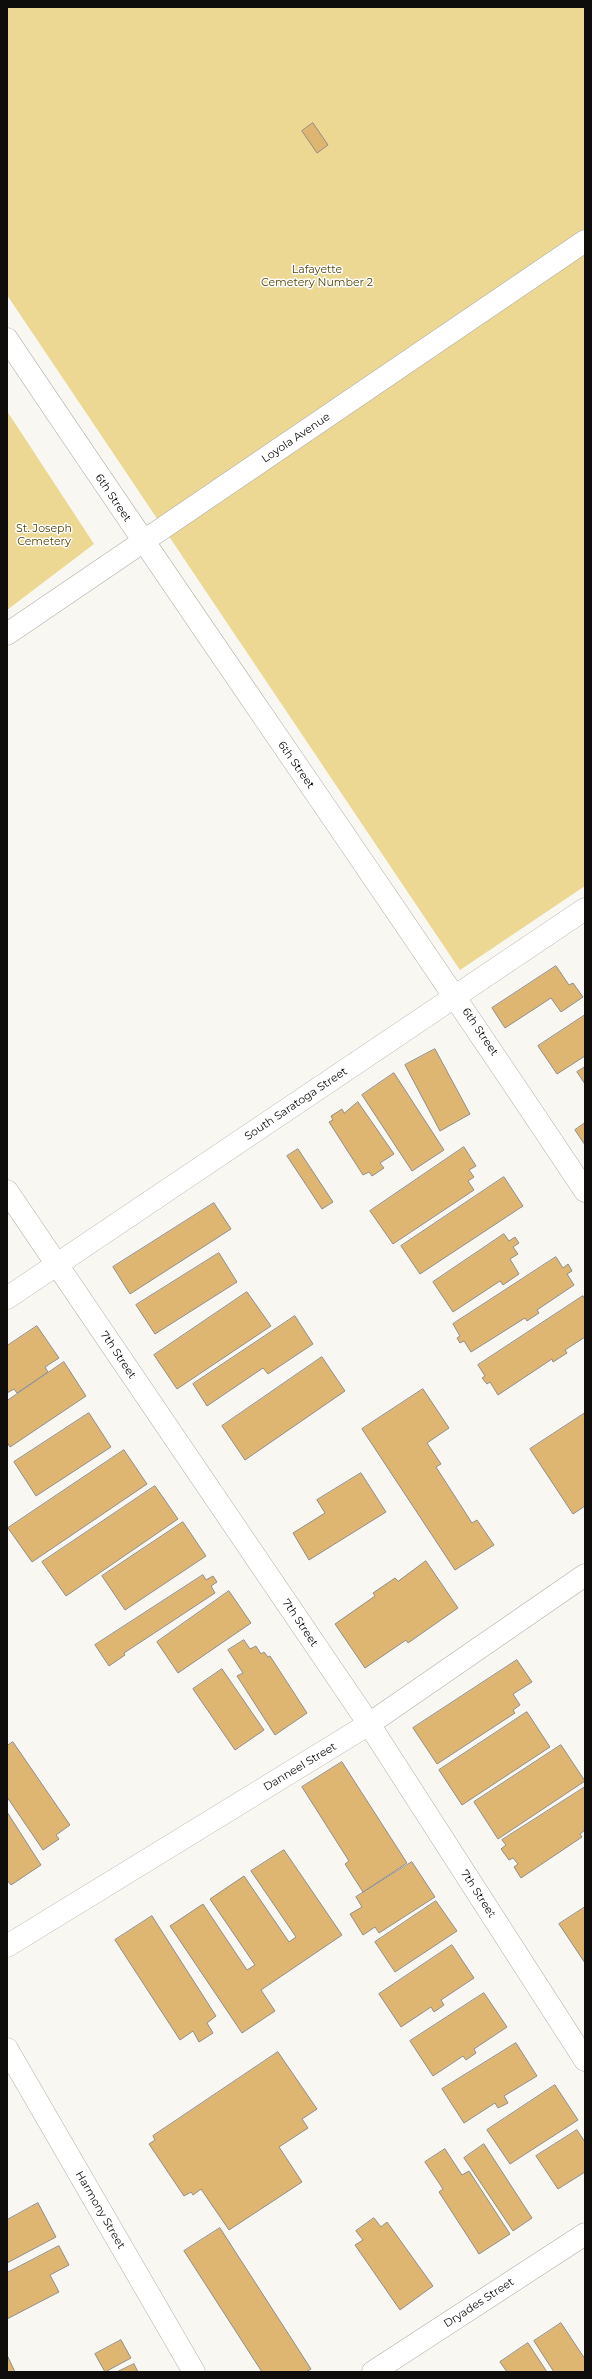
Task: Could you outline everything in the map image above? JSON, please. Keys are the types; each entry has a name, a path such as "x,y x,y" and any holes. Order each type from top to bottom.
{"street":[{"name":"Loyola Avenue","path":"7,634 143,543 585,241"},
{"name":"6th Street","path":"7,339 143,543 456,996 585,1191"},
{"name":"South Saratoga Street","path":"7,1298 58,1266 585,910"},
{"name":"7th Street","path":"7,1191 369,1724 585,2060"},
{"name":"Danneel Street","path":"7,1946 369,1724 585,1575"},
{"name":"Harmony Street","path":"7,2049 194,2372"},
{"name":"Dryades Street","path":"373,2372 585,2234"}],"green space":[{"name":"Lafayette Cemetery Number 2","path":"7,7 585,7 585,886 460,970 7,295"},
{"name":"St. Joseph Cemetery","path":"7,411 94,544 7,610"}],"building":[{"path":"313,123 328,145 317,153 302,131"},
{"path":"556,966 569,985 573,983 583,997 561,1012 551,998 505,1028 492,1008"},
{"path":"585,1015 585,1056 557,1074 538,1046"},
{"path":"435,1049 470,1114 440,1131 405,1065"},
{"path":"585,1067 585,1084 577,1072"},
{"path":"394,1073 444,1150 412,1171 362,1095"},
{"path":"358,1102 394,1154 380,1163 384,1168 372,1176 369,1172 363,1175 329,1122 333,1120 331,1116 342,1109 344,1113"},
{"path":"585,1123 585,1145 575,1130"},
{"path":"464,1147 476,1166 469,1170 474,1177 468,1181 474,1190 393,1244 370,1211"},
{"path":"298,1149 333,1202 322,1209 287,1156"},
{"path":"504,1177 523,1206 420,1274 401,1246"},
{"path":"214,1203 231,1229 130,1294 113,1267"},
{"path":"504,1234 509,1241 515,1237 519,1243 513,1247 518,1254 510,1259 519,1274 503,1285 500,1281 453,1312 433,1282"},
{"path":"219,1253 237,1282 155,1334 136,1305"},
{"path":"556,1257 563,1268 568,1264 572,1271 567,1274 574,1285 537,1310 539,1313 527,1321 525,1318 471,1352 464,1341 460,1343 457,1338 460,1336 453,1324"},
{"path":"247,1292 271,1326 177,1389 154,1355"},
{"path":"583,1296 585,1299 585,1337 565,1350 567,1353 553,1362 552,1359 498,1395 490,1382 487,1384 482,1378 485,1376 478,1365"},
{"path":"295,1316 313,1344 268,1374 263,1368 207,1406 193,1384"},
{"path":"37,1326 59,1358 45,1367 48,1372 17,1393 14,1389 7,1393 7,1346"},
{"path":"322,1357 345,1391 245,1460 222,1426"},
{"path":"64,1362 86,1396 10,1447 7,1442 7,1401"},
{"path":"423,1389 449,1428 427,1443 441,1464 436,1467 472,1523 477,1520 494,1545 455,1570 362,1429"},
{"path":"89,1413 111,1447 36,1496 14,1462"},
{"path":"585,1413 585,1506 573,1514 530,1449"},
{"path":"124,1450 147,1484 32,1562 8,1528"},
{"path":"361,1473 386,1512 309,1560 293,1533 325,1513 317,1500"},
{"path":"155,1486 178,1519 66,1596 42,1562"},
{"path":"183,1522 206,1556 125,1610 102,1576"},
{"path":"426,1561 458,1608 408,1643 406,1640 365,1668 335,1624 375,1596 373,1593 395,1578 398,1581"},
{"path":"203,1575 206,1580 213,1576 217,1582 211,1586 215,1593 124,1653 125,1655 109,1666 95,1645"},
{"path":"229,1591 251,1623 178,1673 157,1642"},
{"path":"244,1640 250,1649 256,1646 261,1654 264,1652 268,1657 270,1656 307,1713 275,1735 237,1676 243,1673 228,1650"},
{"path":"517,1660 532,1682 513,1694 520,1705 513,1710 515,1713 437,1764 413,1728"},
{"path":"222,1669 264,1730 235,1750 193,1689"},
{"path":"527,1712 550,1747 462,1805 439,1770"},
{"path":"13,1742 70,1825 56,1835 59,1839 43,1850 7,1797 7,1746"},
{"path":"561,1745 585,1781 498,1839 474,1802"},
{"path":"342,1762 407,1863 363,1892 345,1864 349,1861 302,1787"},
{"path":"585,1787 585,1830 580,1834 582,1837 521,1878 514,1867 518,1864 513,1858 509,1860 501,1849 506,1845 502,1840"},
{"path":"7,1812 41,1865 11,1885 7,1880"},
{"path":"284,1850 342,1935 261,1990 275,2011 242,2033 170,1926 203,1904 247,1970 255,1965 210,1899 244,1876 289,1942 296,1937 251,1871"},
{"path":"412,1862 435,1897 379,1933 375,1927 363,1935 350,1914 362,1907 356,1897"},
{"path":"436,1901 457,1931 395,1972 375,1942"},
{"path":"585,1907 585,1963 559,1924"},
{"path":"152,1916 216,2016 207,2023 213,2033 199,2042 193,2031 180,2040 115,1940"},
{"path":"452,1945 474,1978 441,2000 444,2005 434,2012 431,2007 401,2027 379,1994"},
{"path":"484,1993 507,2027 474,2049 476,2053 466,2060 463,2056 433,2076 410,2041"},
{"path":"516,2043 537,2076 504,2096 508,2103 498,2108 495,2103 464,2123 442,2089"},
{"path":"278,2052 317,2109 302,2119 308,2128 279,2147 302,2182 229,2230 201,2189 193,2195 191,2192 184,2196 149,2144 155,2140 153,2136"},
{"path":"555,2085 578,2120 510,2164 487,2130"},
{"path":"577,2130 585,2142 585,2172 558,2189 536,2156"},
{"path":"484,2144 532,2218 513,2231 464,2158"},
{"path":"445,2149 462,2175 469,2171 510,2234 479,2254 439,2192 443,2189 425,2162"},
{"path":"38,2203 56,2237 7,2263 7,2220"},
{"path":"374,2218 381,2227 387,2222 433,2286 400,2310 355,2245 363,2240 356,2231"},
{"path":"220,2228 311,2369 306,2372 262,2372 184,2251"},
{"path":"59,2246 69,2265 50,2275 59,2292 7,2319 7,2273"},
{"path":"561,2323 585,2359 585,2372 554,2372 534,2341"},
{"path":"121,2340 131,2358 105,2372 95,2354"},
{"path":"528,2343 547,2372 507,2372 500,2362"},
{"path":"8,2357 15,2372 7,2372"},
{"path":"134,2364 138,2372 117,2372"}]}
